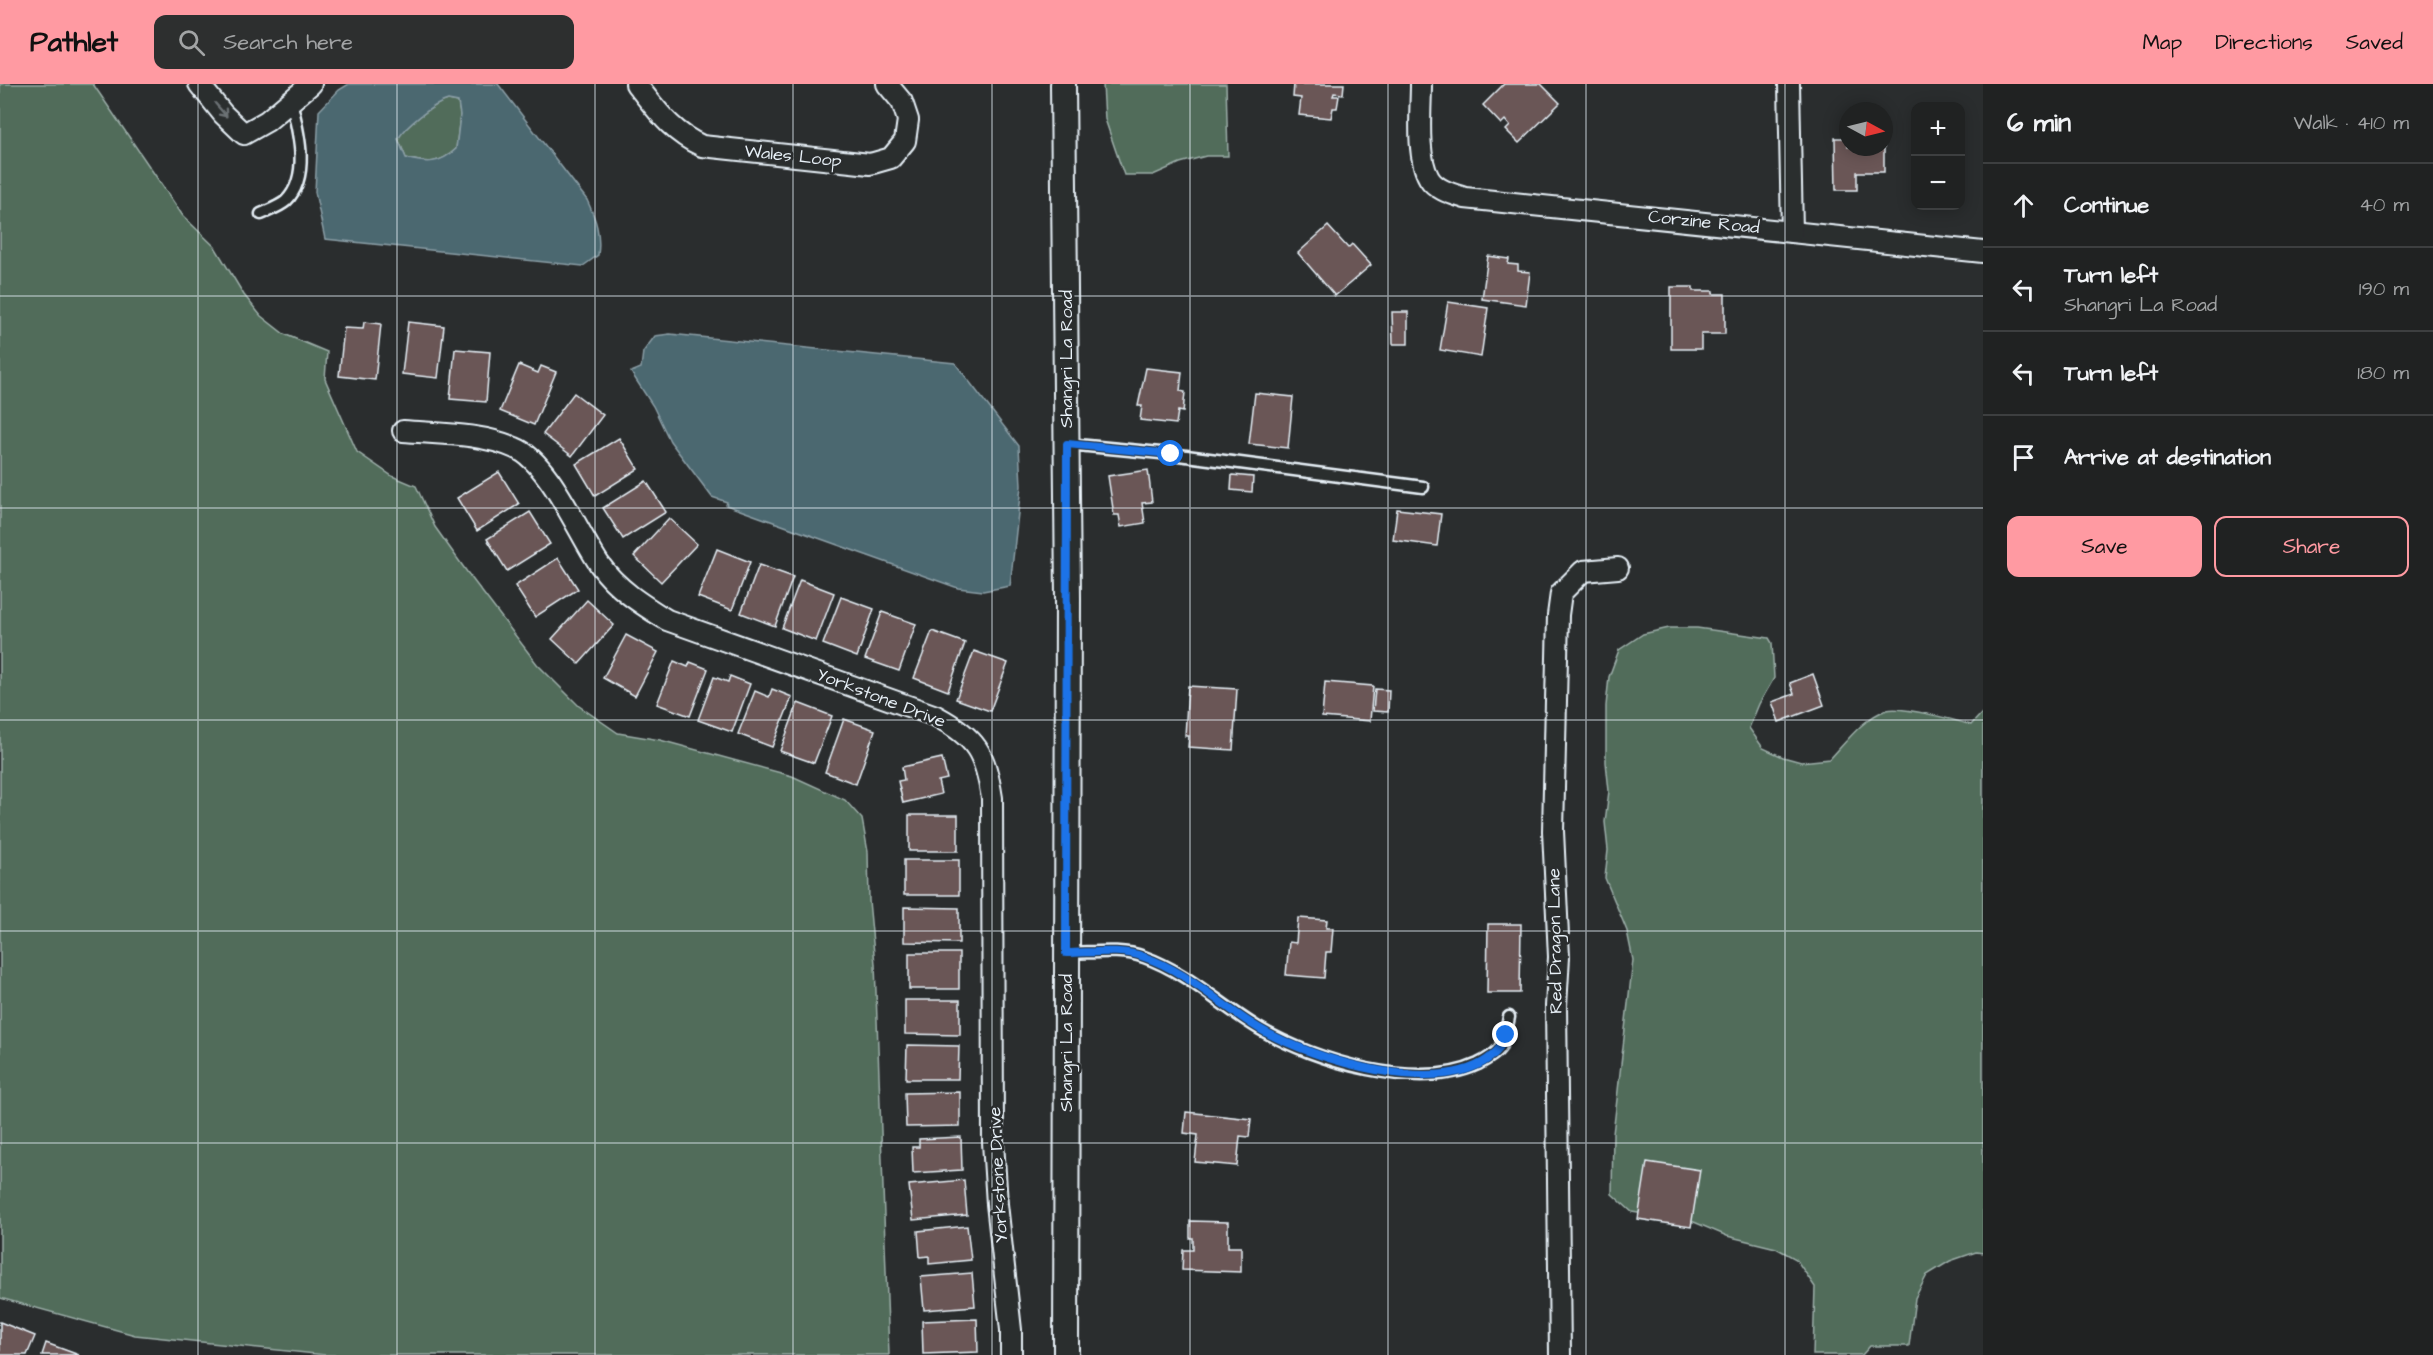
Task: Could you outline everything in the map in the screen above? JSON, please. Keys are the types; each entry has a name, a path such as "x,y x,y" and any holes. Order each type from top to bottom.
{"street":[{"path":"199,84 223,114 244,134 267,121 310,84"},
{"name":"Wales Loop","path":"636,84 667,122 683,137 702,146 870,164 891,158 905,141 908,120 902,102 887,84"},
{"name":"Shangri La Road","path":"1063,84 1067,444 1066,1355"},
{"name":"Corzine Road","path":"1421,84 1422,154 1429,179 1445,192 1465,198 1983,252"},
{"path":"1789,84 1792,232"},
{"name":"Yorkstone Drive","path":"402,431 490,439 518,448 543,471 601,566 618,586 639,602 667,620 936,716 957,727 976,745 987,768 992,798 993,1142 997,1204 1011,1330 1011,1355"},
{"name":"Red Dragon Lane","path":"1560,1355 1556,1006 1559,957 1553,831 1558,615 1561,593 1583,572 1618,568"}],"lane":[{"path":"261,214 286,200 297,179 301,154 291,101"},
{"path":"1067,444 1171,454 1423,487"},
{"path":"1066,953 1114,952 1142,956 1171,968 1260,1029 1291,1045 1392,1074 1411,1076 1449,1073 1469,1068 1486,1060 1499,1050 1506,1035 1509,1017"}],"green space":[{"path":"0,84 93,84 183,216 215,247 244,295 261,316 284,334 327,352 325,379 357,452 392,476 416,486 435,527 467,572 537,664 579,706 618,733 660,740 792,776 845,800 862,819 868,852 869,901 875,964 889,1355 325,1355 135,1335 0,1298"},
{"path":"1103,84 1226,84 1228,156 1206,156 1180,163 1153,175 1124,175 1105,119"},
{"path":"448,100 458,102 460,115 456,149 439,160 420,161 406,158 398,138 420,116"},
{"path":"1669,628 1697,628 1769,638 1772,643 1774,678 1749,728 1763,748 1801,762 1830,759 1863,724 1887,710 1916,712 1971,725 1983,712 1983,1253 1976,1252 1950,1261 1927,1275 1915,1298 1909,1346 1870,1346 1862,1355 1813,1355 1815,1287 1796,1259 1776,1248 1727,1236 1694,1222 1632,1212 1612,1194 1613,1134 1633,960 1627,931 1605,878 1608,850 1605,822 1609,791 1606,762 1606,706 1609,677 1619,650 1643,634"}],"water":[{"path":"349,84 498,84 587,200 597,227 598,255 583,266 325,239 315,192 319,111 339,90","holes":["448,100 458,102 460,115 456,149 439,160 420,161 406,158 398,139 407,128 420,116 442,102"]},
{"path":"670,334 955,363 1019,446 1021,486 1010,586 983,591 958,588 726,505 727,502 712,497 670,441 653,406 631,372 641,368 643,352 655,336"}],"building":[{"path":"1294,84 1344,84 1343,94 1334,93 1333,96 1339,96 1337,108 1333,108 1331,118 1299,115 1301,98 1293,97"},
{"path":"1504,84 1541,84 1560,103 1519,143 1506,130 1510,126 1505,120 1501,124 1483,105"},
{"path":"1835,138 1839,138 1839,156 1884,156 1884,172 1857,172 1857,190 1836,190"},
{"path":"1328,226 1348,248 1352,244 1371,265 1335,296 1298,253"},
{"path":"1488,256 1509,259 1508,264 1518,265 1518,271 1530,272 1526,305 1482,299"},
{"path":"1671,287 1693,287 1693,291 1713,291 1713,294 1725,294 1725,334 1701,334 1701,349 1671,349"},
{"path":"1448,302 1488,308 1481,357 1440,350"},
{"path":"1392,312 1408,312 1408,344 1393,344"},
{"path":"364,322 381,324 375,380 339,376 344,328 363,329"},
{"path":"408,322 444,326 438,378 402,374"},
{"path":"455,349 490,352 486,402 450,399"},
{"path":"519,365 538,373 541,366 556,372 534,425 500,411"},
{"path":"1146,368 1182,372 1180,391 1185,392 1183,412 1178,411 1176,424 1140,420 1142,406 1138,406"},
{"path":"574,393 603,415 572,456 543,434"},
{"path":"1255,393 1293,397 1288,448 1249,444"},
{"path":"619,438 638,469 595,496 576,464"},
{"path":"1148,470 1152,502 1142,503 1145,523 1121,527 1119,515 1114,515 1108,476"},
{"path":"499,472 519,504 477,531 457,498"},
{"path":"1232,475 1253,477 1252,492 1231,490"},
{"path":"646,481 666,512 623,539 603,508"},
{"path":"1397,509 1441,514 1437,546 1393,540"},
{"path":"530,512 550,544 507,571 487,539"},
{"path":"669,518 697,544 661,582 634,556"},
{"path":"717,549 750,562 732,610 698,597"},
{"path":"558,558 578,589 535,617 515,586"},
{"path":"759,565 793,577 775,626 741,613"},
{"path":"800,580 834,593 816,641 782,628"},
{"path":"841,597 874,609 857,657 823,644"},
{"path":"587,600 614,625 579,664 552,639"},
{"path":"882,612 916,624 899,671 865,659"},
{"path":"932,631 965,643 948,691 914,678"},
{"path":"626,635 658,652 635,696 603,678"},
{"path":"974,651 1008,663 990,711 956,699"},
{"path":"674,661 688,667 690,662 708,669 690,716 657,704"},
{"path":"1813,674 1824,705 1779,722 1772,702 1794,694 1790,683"},
{"path":"730,676 750,684 732,732 698,720 714,677 728,682"},
{"path":"1325,682 1373,686 1370,721 1322,717"},
{"path":"1188,686 1237,689 1233,750 1188,747 1189,736 1185,736"},
{"path":"772,689 792,697 772,747 738,734 755,691 769,697"},
{"path":"1375,689 1389,690 1388,712 1373,711"},
{"path":"798,703 832,716 814,763 780,751"},
{"path":"844,719 875,730 856,784 825,772"},
{"path":"942,758 947,779 938,781 941,794 903,803 898,781 904,780 902,767"},
{"path":"909,815 958,815 958,851 909,851"},
{"path":"904,860 959,860 959,895 904,895"},
{"path":"904,907 959,908 959,943 904,942"},
{"path":"1298,918 1327,920 1326,928 1333,928 1331,952 1326,952 1324,978 1286,975 1289,942 1296,943"},
{"path":"1488,924 1521,924 1520,993 1487,993"},
{"path":"909,953 959,953 959,989 909,989"},
{"path":"905,1000 960,1000 960,1035 905,1034"},
{"path":"907,1045 959,1046 958,1079 906,1079"},
{"path":"960,1092 960,1126 906,1127 905,1093"},
{"path":"1186,1112 1251,1119 1249,1137 1240,1136 1237,1166 1195,1162 1198,1135 1184,1133"},
{"path":"961,1137 962,1170 913,1173 912,1147 919,1147 919,1139"},
{"path":"1647,1162 1700,1170 1691,1227 1638,1219"},
{"path":"964,1180 967,1215 913,1220 909,1185"},
{"path":"1190,1221 1228,1222 1228,1247 1241,1247 1241,1272 1182,1270 1183,1250 1193,1250"},
{"path":"967,1226 971,1260 929,1264 929,1256 920,1257 918,1231"},
{"path":"972,1273 975,1306 924,1310 921,1277"},
{"path":"977,1319 978,1352 923,1354 922,1321"},
{"path":"0,1322 35,1336 27,1355 0,1355"},
{"path":"46,1343 79,1355 42,1355"}],"route":[{"path":"1171,454 1067,444 1066,953 1114,952 1142,956 1171,968 1260,1029 1291,1045 1392,1074 1411,1076 1449,1073 1469,1068 1486,1060 1499,1050 1506,1035"}]}
